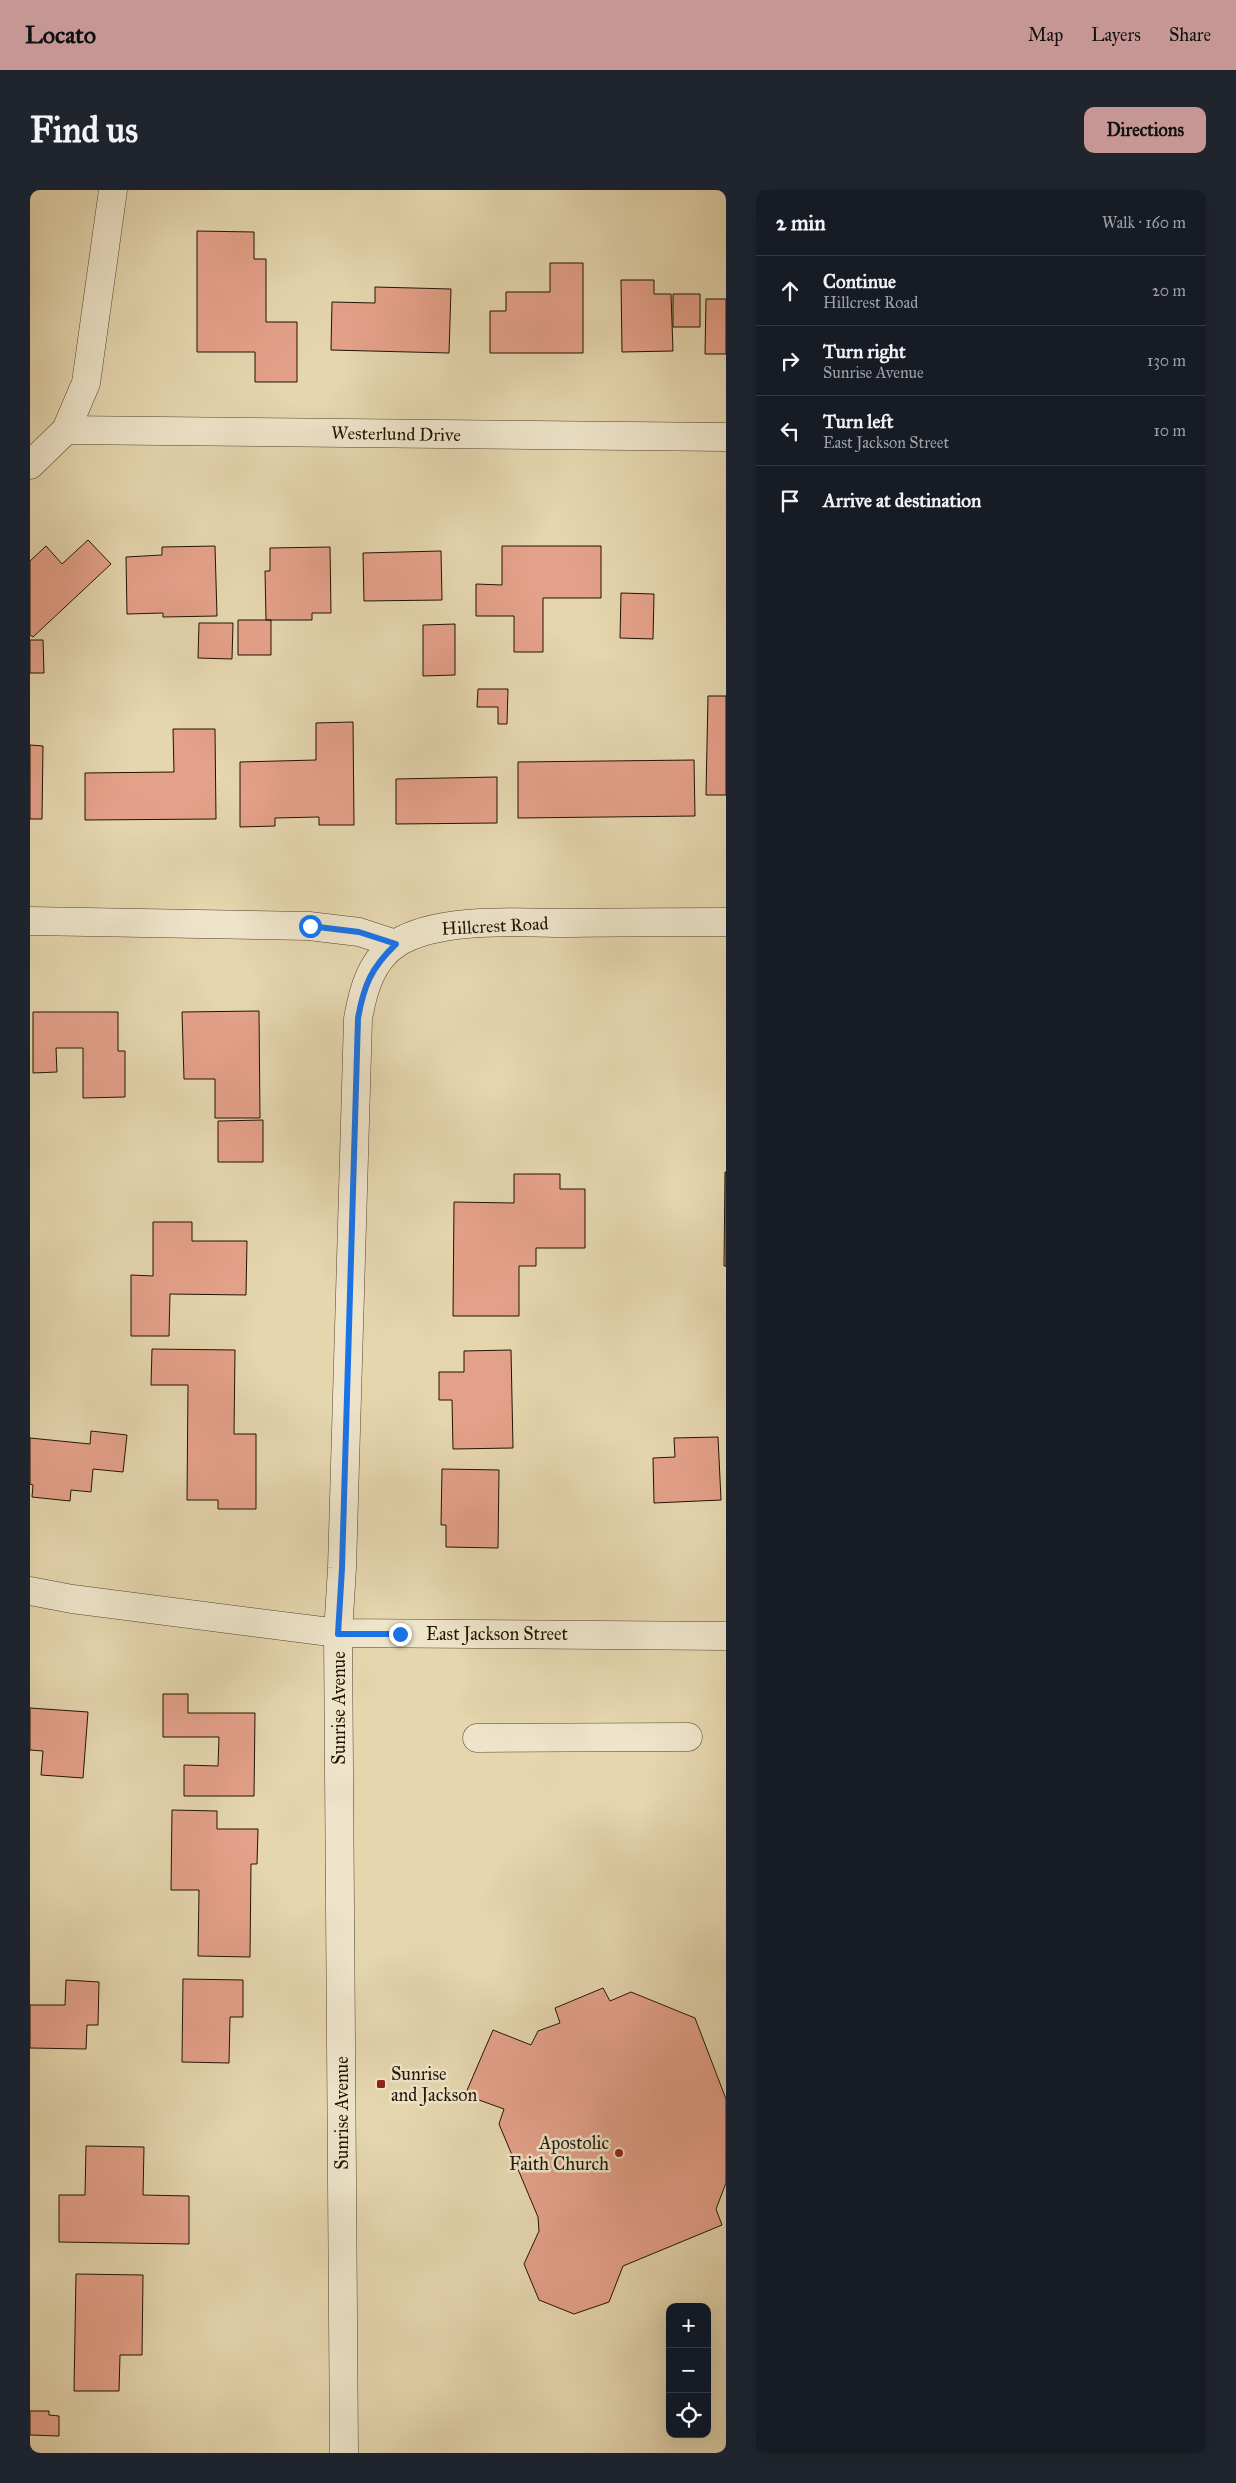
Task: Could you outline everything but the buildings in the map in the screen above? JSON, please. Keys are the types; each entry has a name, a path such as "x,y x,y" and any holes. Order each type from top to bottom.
{"street":[{"path":"30,465 66,430 86,383 113,190"},
{"name":"Westerlund Drive","path":"66,430 726,437"},
{"path":"30,921 310,926 359,932 396,944"},
{"name":"Hillcrest Road","path":"396,944 413,935 467,924 726,922"},
{"name":"Sunrise Avenue","path":"344,2453 338,1634 342,1568 358,1018 362,996 369,977 378,961 396,944"},
{"name":"East Jackson Street","path":"30,1591 72,1599 338,1634 726,1636"},
{"path":"477,1738 688,1737"}],"place":[{"name":"Sunrise and Jackson","path":"381,2084"},
{"name":"Apostolic Faith Church","path":"619,2153"}],"route":[{"path":"310,926 359,932 396,944 378,961 369,977 362,996 358,1018 342,1568 338,1634 400,1634"}]}
